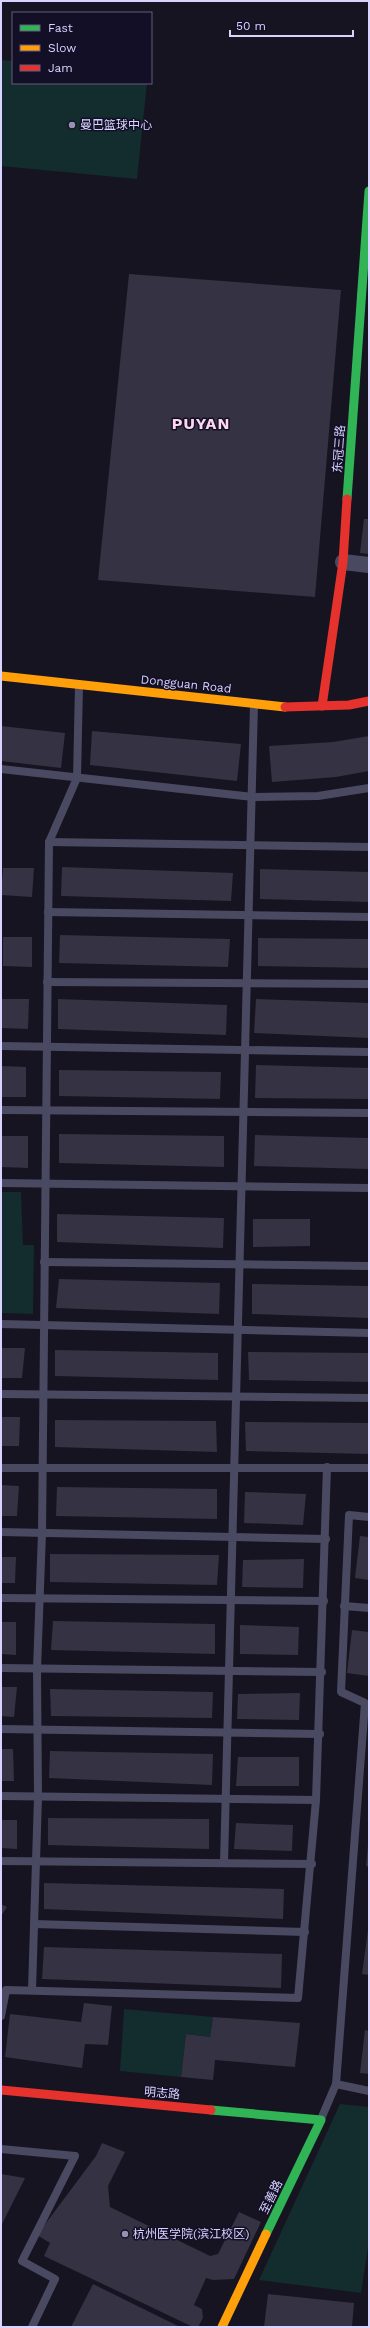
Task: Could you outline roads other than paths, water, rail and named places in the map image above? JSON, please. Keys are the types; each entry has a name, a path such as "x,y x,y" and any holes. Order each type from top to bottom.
{"street":[{"name":"东冠三路","path":"322,706 343,562 369,191"},
{"path":"343,562 369,565"},
{"name":"Dongguan Road","path":"1,676 296,708 349,705 369,701"},
{"name":"明志路","path":"1,2090 321,2120"},
{"name":"至善路","path":"222,2327 321,2120"}],"lane":[{"path":"32,1990 38,1797 37,1669 43,1469 44,1184 48,842 77,778 79,685"},
{"path":"224,1863 227,1800 226,1732 230,1673 230,1601 253,797 254,703"},
{"path":"1,769 253,797 318,796 369,788"},
{"path":"48,842 369,847"},
{"path":"48,912 369,917"},
{"path":"47,982 369,984"},
{"path":"1,1046 369,1052"},
{"path":"1,1110 369,1113"},
{"path":"1,1183 369,1188"},
{"path":"44,1262 369,1266"},
{"path":"1,1324 369,1334"},
{"path":"1,1394 369,1398"},
{"path":"1,1468 43,1469 234,1466 369,1468"},
{"path":"1,2016 6,1990 298,1998 312,1864 320,1734 327,1467"},
{"path":"321,2120 336,2084 367,1703 341,1692 349,1515 369,1517"},
{"path":"1,1532 326,1539"},
{"path":"1,1598 324,1601"},
{"path":"344,1606 369,1608"},
{"path":"1,1668 230,1673 322,1672"},
{"path":"1,1729 320,1734"},
{"path":"1,1796 316,1800"},
{"path":"1,1861 312,1864"},
{"path":"34,1924 305,1932"},
{"path":"336,2084 369,2091"},
{"path":"1,2149 75,2156 22,2260 55,2279 32,2327"}],"place":[{"name":"曼巴篮球中心","path":"72,125"},
{"name":"杭州医学院(滨江校区)","path":"125,2234"}],"district":[{"name":"PUYAN","path":"201,423"}]}
